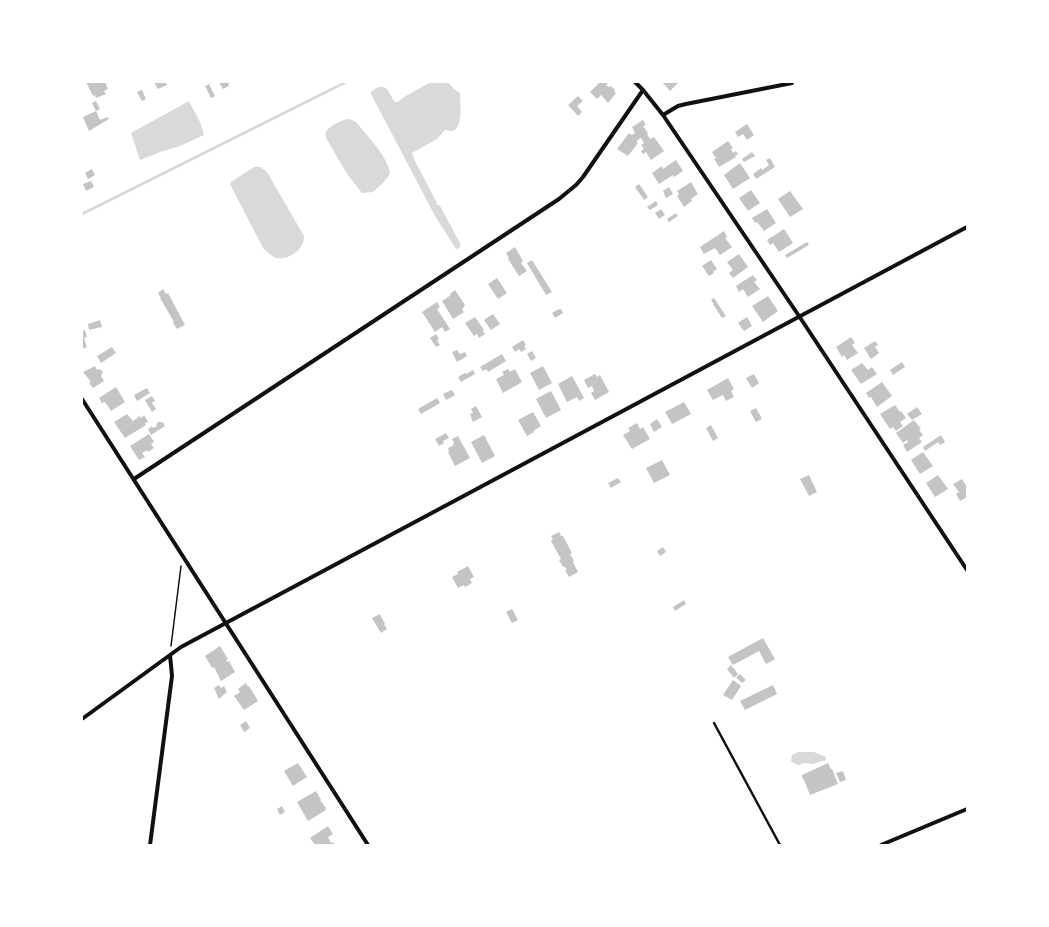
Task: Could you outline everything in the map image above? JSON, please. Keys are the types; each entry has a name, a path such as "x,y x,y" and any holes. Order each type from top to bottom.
{"street":[{"path":"635,82 663,115 799,316 967,570"},
{"path":"663,115 678,106 686,104 792,83"},
{"path":"134,480 559,199 584,177 643,90"},
{"path":"82,719 182,647 967,227"},
{"path":"82,399 368,845"},
{"path":"150,845 172,676 170,655"},
{"path":"882,845 967,808"}],"lane":[{"path":"714,723 780,845"}],"path":[{"path":"170,655 183,555"}],"shaded area":[{"path":"431,82 448,82 460,93 460,120 456,129 452,131 445,130 437,139 412,153 437,203 436,204 440,206 461,245 456,249 435,216 371,94 371,92 375,89 383,87 387,90 395,102 398,102"},
{"path":"189,101 200,122 204,135 180,146 140,160 131,133"},
{"path":"347,119 356,122 381,153 388,167 390,174 373,192 362,193 347,174 326,138 326,132 329,128"},
{"path":"254,167 263,168 267,172 304,236 304,241 299,249 286,258 276,258 270,255 263,248 230,184"},
{"path":"798,752 814,752 826,757 826,760 814,764 805,763 798,765 791,761 792,755"}],"building":[{"path":"86,82 105,82 108,89 104,91 106,94 96,98 95,95 93,96"},
{"path":"154,82 165,82 167,85 158,89"},
{"path":"219,82 232,82 228,84 229,86 223,89"},
{"path":"600,82 609,82 606,85 609,87 611,86 615,90 614,91 616,93 608,103 601,95 597,99 590,92"},
{"path":"662,82 679,82 670,91"},
{"path":"209,84 215,96 211,98 205,86"},
{"path":"142,90 146,99 142,101 137,92"},
{"path":"578,96 583,101 577,106 582,112 578,116 568,105"},
{"path":"96,101 100,109 96,111 92,103"},
{"path":"96,111 100,120 108,117 109,119 89,131 83,117"},
{"path":"643,120 646,125 643,126 650,139 654,137 664,151 651,160 646,152 643,154 641,151 644,149 641,145 644,143 641,138 636,142 638,143 628,156 617,149 629,133 632,135 635,133 632,127"},
{"path":"747,124 754,135 747,140 743,134 738,137 735,132"},
{"path":"728,141 733,148 731,149 733,153 736,151 738,154 735,156 736,157 719,167 712,152"},
{"path":"752,152 755,156 744,162 742,159"},
{"path":"770,158 775,167 756,179 753,174 761,168 762,170 769,165 766,160"},
{"path":"676,160 683,171 674,177 673,175 659,184 652,173 662,166 663,169"},
{"path":"740,163 750,178 733,189 724,175"},
{"path":"92,169 95,175 88,179 85,173"},
{"path":"91,181 94,187 86,191 83,184"},
{"path":"691,182 698,194 684,207 677,196 679,194 677,191"},
{"path":"639,184 648,197 644,200 635,187"},
{"path":"669,187 673,194 666,198 663,191"},
{"path":"751,190 760,203 748,211 739,198"},
{"path":"790,191 803,209 790,217 778,199"},
{"path":"656,201 658,205 650,210 647,207"},
{"path":"661,209 665,215 659,219 655,213"},
{"path":"767,209 776,223 764,231 752,218"},
{"path":"676,213 678,216 669,222 667,219"},
{"path":"784,229 793,243 779,252 773,243 770,245 767,240"},
{"path":"724,231 727,237 725,238 732,247 720,255 715,248 704,254 700,247"},
{"path":"807,242 809,245 787,258 785,255"},
{"path":"515,247 523,261 521,263 527,271 519,276 508,259 509,258 506,253"},
{"path":"739,254 748,267 733,278 729,273 733,270 727,262"},
{"path":"532,260 552,292 546,295 527,263"},
{"path":"711,260 717,269 709,276 702,266"},
{"path":"753,275 757,280 754,282 760,289 748,297 743,289 739,292 736,286"},
{"path":"497,278 507,293 498,299 488,284"},
{"path":"163,289 166,294 168,293 185,325 177,329 158,293"},
{"path":"455,290 465,305 462,310 464,312 453,319 442,301 451,295 450,294"},
{"path":"768,296 778,311 763,322 752,306"},
{"path":"714,298 726,316 722,318 711,300"},
{"path":"437,302 440,307 437,309 450,329 445,332 442,327 435,332 422,312"},
{"path":"561,309 563,313 555,318 552,313"},
{"path":"493,314 500,324 491,330 484,320"},
{"path":"475,317 485,334 479,338 477,334 474,336 465,323"},
{"path":"747,317 752,326 744,331 738,323"},
{"path":"100,320 102,327 89,330 88,324"},
{"path":"85,330 87,337 84,338 87,347 82,349 82,331"},
{"path":"436,334 440,345 436,347 430,338"},
{"path":"851,337 855,343 852,345 858,353 847,360 844,355 842,357 836,347"},
{"path":"523,340 526,345 524,346 526,349 521,352 519,349 515,352 512,347"},
{"path":"875,341 878,345 875,347 879,353 871,359 864,348"},
{"path":"112,347 116,353 101,363 97,356"},
{"path":"457,350 460,354 465,352 467,356 457,362 452,352"},
{"path":"532,351 536,358 531,361 527,354"},
{"path":"502,354 506,361 488,372 486,369 483,371 480,367"},
{"path":"902,362 905,367 893,375 890,370"},
{"path":"862,363 868,370 872,367 877,374 861,384 851,370"},
{"path":"95,366 97,370 99,369 103,372 101,376 104,381 93,388 89,383 91,382 83,372"},
{"path":"543,366 552,383 539,390 530,373"},
{"path":"508,369 510,372 515,369 522,382 503,393 496,379 504,375 502,372"},
{"path":"473,370 475,374 461,382 458,377"},
{"path":"595,374 597,377 600,375 609,392 595,400 591,393 594,391 592,386 588,388 584,380"},
{"path":"754,374 759,383 752,388 746,378"},
{"path":"572,376 584,398 579,401 577,397 567,402 558,384"},
{"path":"728,378 734,389 731,391 734,397 726,401 723,395 713,400 707,390"},
{"path":"882,382 892,396 877,407 871,397 869,398 866,393"},
{"path":"116,387 125,402 111,411 105,402 102,403 99,398"},
{"path":"147,388 150,393 137,401 134,395"},
{"path":"452,390 455,395 446,400 443,394"},
{"path":"551,391 561,410 546,418 536,399"},
{"path":"152,396 155,401 152,403 156,409 152,412 145,400"},
{"path":"437,398 440,403 421,414 418,409"},
{"path":"684,402 691,414 672,424 665,412"},
{"path":"895,405 906,418 900,422 903,426 896,431 893,427 890,429 880,414"},
{"path":"476,406 482,417 473,422 470,414 473,413 471,409"},
{"path":"917,407 922,414 912,420 907,414"},
{"path":"756,408 762,419 756,422 750,411"},
{"path":"533,412 541,426 527,436 518,420"},
{"path":"127,414 133,421 144,415 148,422 145,423 146,425 125,438 114,422"},
{"path":"657,419 662,427 654,432 650,424"},
{"path":"914,420 921,429 919,430 923,435 919,438 922,442 907,452 903,445 908,442 907,440 903,443 896,433"},
{"path":"160,421 161,423 163,422 165,426 151,435 148,429 152,426 153,428 157,426 156,424"},
{"path":"637,423 640,429 643,427 650,439 632,449 623,435 630,431 628,428"},
{"path":"711,425 718,438 713,441 706,428"},
{"path":"446,433 449,438 443,441 444,443 439,446 435,439"},
{"path":"149,434 154,442 151,444 154,448 148,452 147,450 142,453 145,457 139,460 130,446"},
{"path":"484,435 495,456 482,463 471,442"},
{"path":"941,435 945,442 940,445 938,442 925,451 923,447"},
{"path":"458,436 470,458 455,466 448,452 448,448 454,445 452,439"},
{"path":"923,452 933,466 920,474 911,460"},
{"path":"662,460 670,475 654,483 646,468"},
{"path":"809,475 817,492 809,496 800,479"},
{"path":"938,475 948,489 935,497 926,483"},
{"path":"618,478 621,482 611,488 608,483"},
{"path":"962,479 967,487 967,497 960,501 956,494 959,492 953,484"},
{"path":"559,532 561,536 563,536 572,553 570,554 578,572 569,577 565,570 567,570 563,567 559,560 561,559 551,541 553,540 551,536"},
{"path":"663,547 666,552 660,556 657,551"},
{"path":"468,566 474,577 470,579 472,583 465,587 464,585 458,588 452,577 458,574 457,572"},
{"path":"684,600 686,604 675,611 673,607"},
{"path":"512,609 518,620 512,623 506,612"},
{"path":"380,614 387,629 381,633 372,618"},
{"path":"763,638 775,659 766,664 759,651 733,665 728,657"},
{"path":"220,646 228,659 226,660 227,662 229,661 235,672 221,681 214,667 212,668 205,656"},
{"path":"731,665 738,674 734,678 727,669"},
{"path":"740,674 746,680 742,683 736,677"},
{"path":"733,680 741,686 732,700 723,695"},
{"path":"246,683 258,701 244,710 234,696 240,692 238,689"},
{"path":"219,685 221,688 224,686 227,692 219,699 214,688"},
{"path":"773,685 777,694 745,710 740,701"},
{"path":"246,721 250,728 244,732 240,725"},
{"path":"298,763 307,777 293,786 284,771"},
{"path":"828,763 838,784 810,795 802,775"},
{"path":"843,771 846,780 840,782 836,773"},
{"path":"316,791 326,810 308,821 297,802"},
{"path":"282,806 285,812 280,815 277,809"},
{"path":"328,826 333,834 328,837 331,843 333,842 335,845 315,845 310,838"}],"waterway":[{"path":"82,214 346,82"}]}
